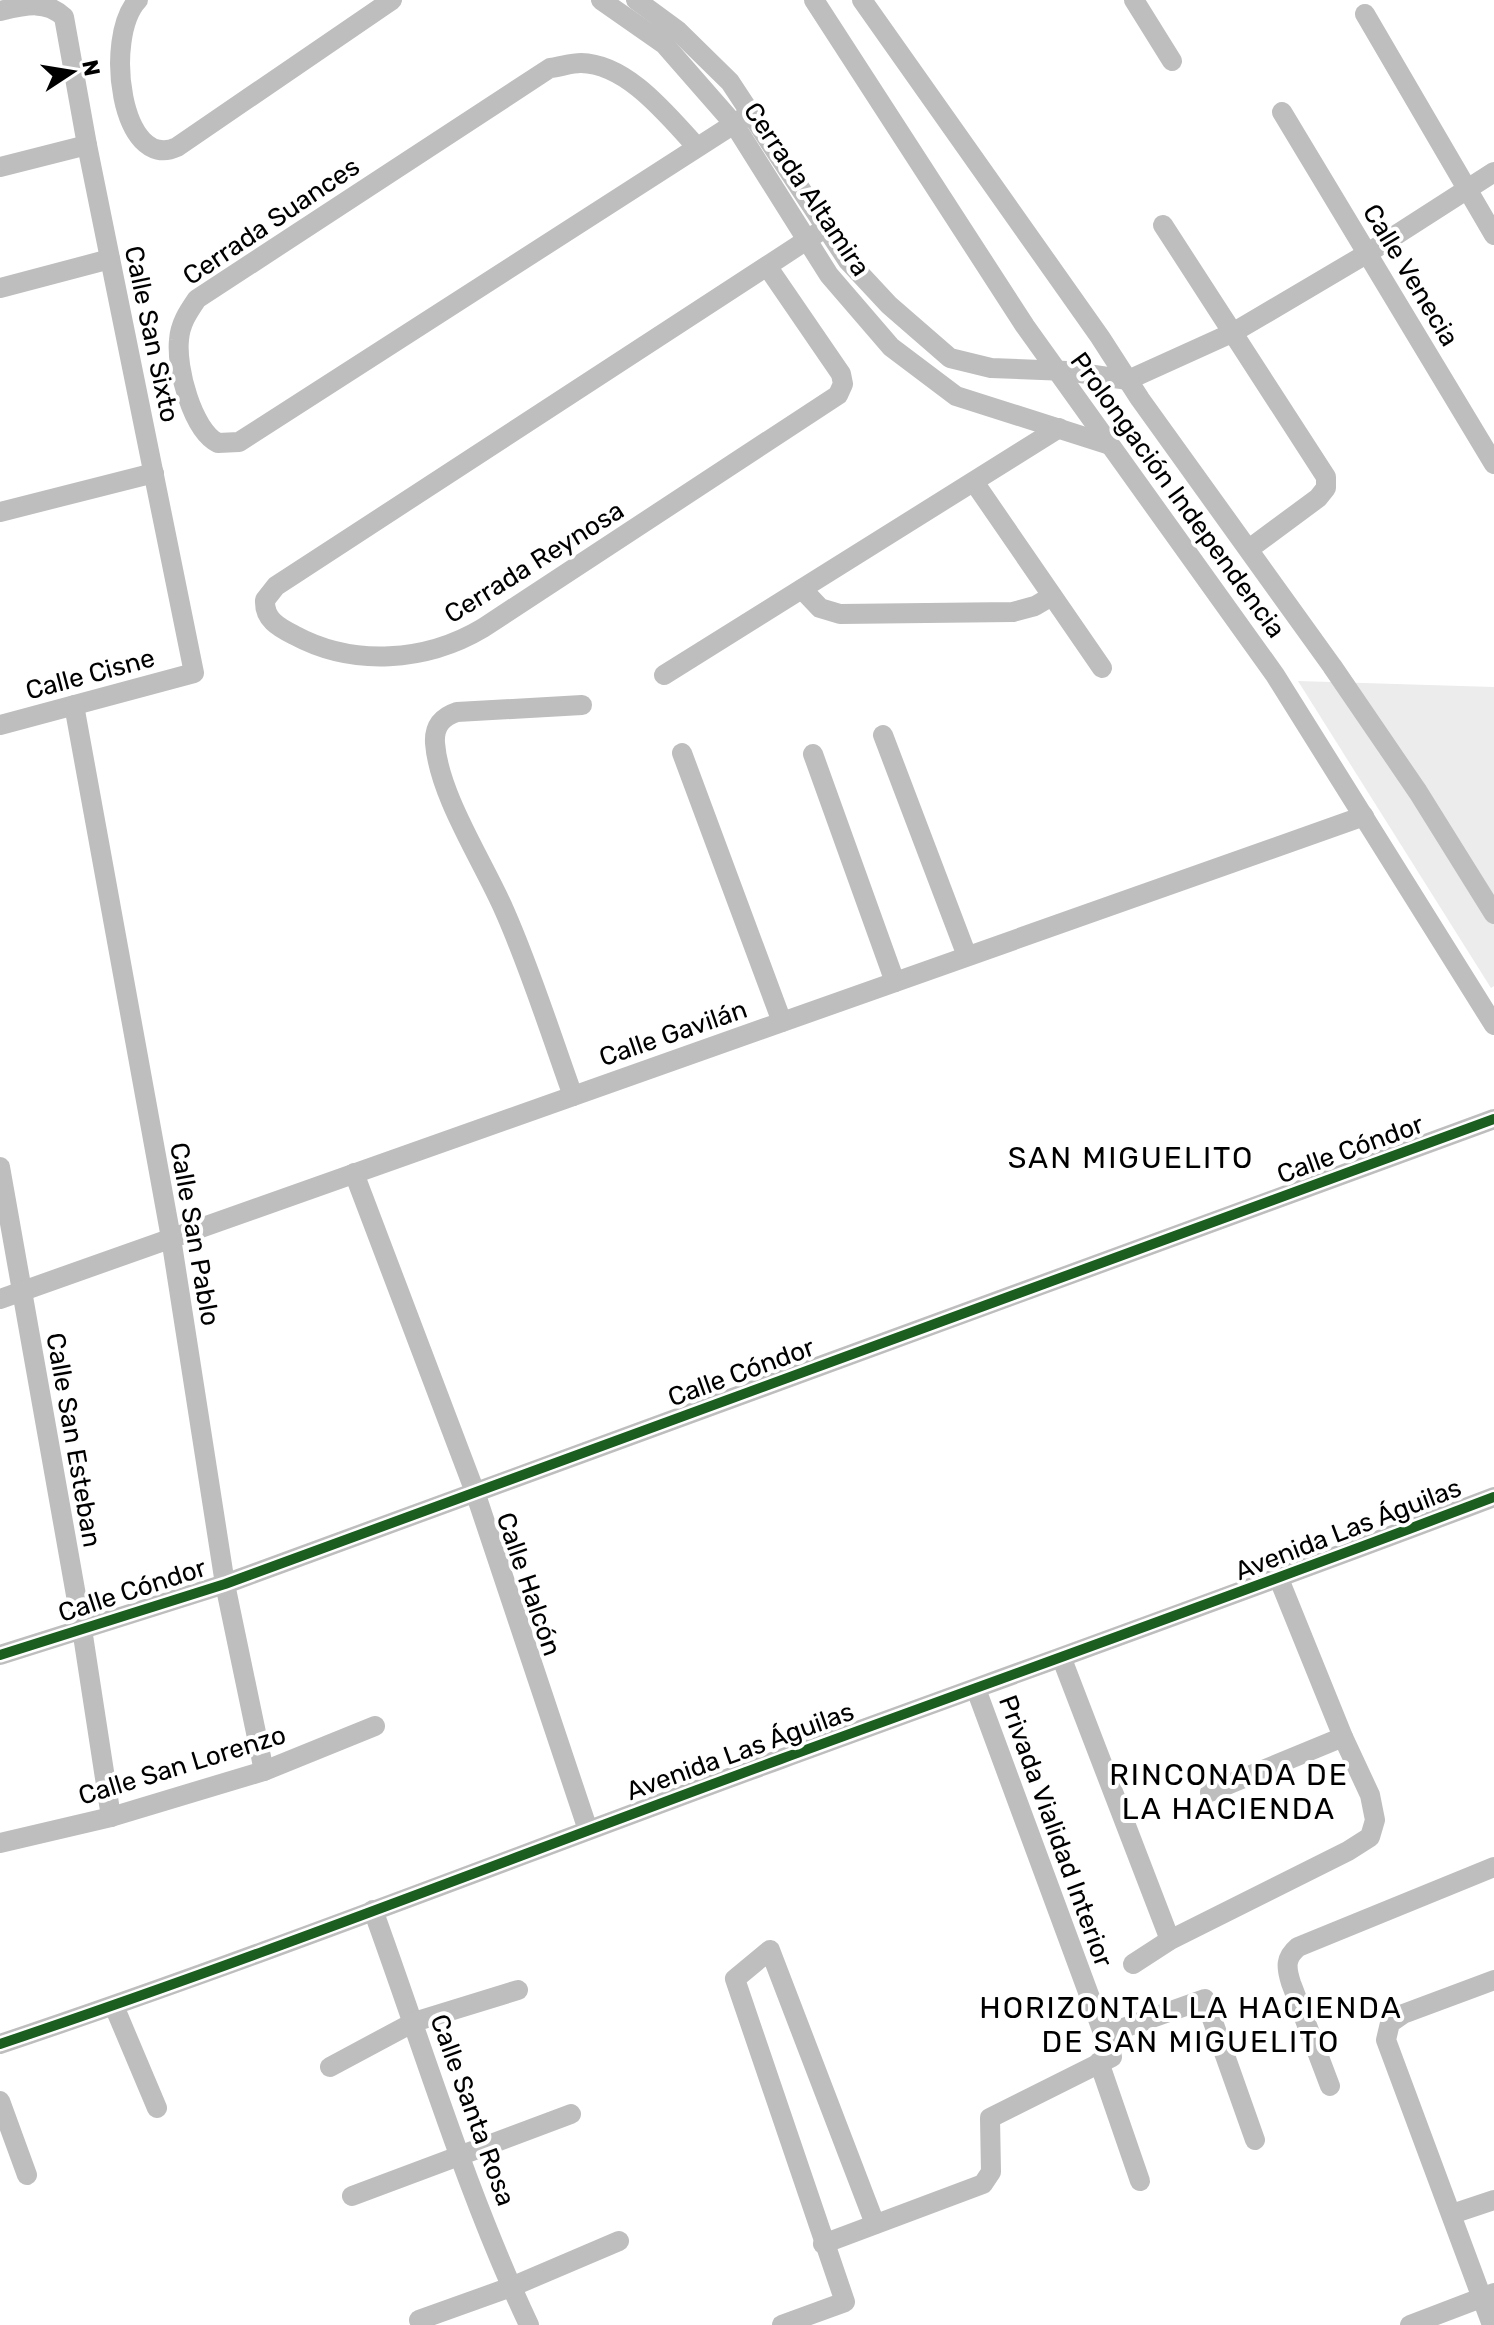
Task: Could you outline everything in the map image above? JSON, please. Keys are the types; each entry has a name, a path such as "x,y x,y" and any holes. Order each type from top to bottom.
{"street":[{"path":"138,0 121,38 118,57 121,92 142,139 151,148 164,151 177,147 392,0"},
{"name":"Cerrada Altamira","path":"601,0 664,44 743,118"},
{"name":"Cerrada Altamira","path":"636,0 677,30 730,82 743,118 817,234 829,275 891,347 956,396 1110,445"},
{"name":"Prolongación Independencia","path":"814,0 1025,326 1275,675 1492,1016"},
{"name":"Prolongación Independencia","path":"862,0 1418,792 1494,914"},
{"path":"1134,0 1172,61"},
{"name":"Calle San Sixto","path":"0,11 41,1 56,6 64,17 194,673"},
{"path":"1365,14 1494,235"},
{"name":"Cerrada Suances","path":"697,147 650,96 617,73 582,63 550,68 197,299 181,330 179,366 204,433 218,443 239,442 743,118"},
{"name":"Calle Venecia","path":"1282,112 1494,464"},
{"path":"0,167 87,145"},
{"path":"1128,380 1234,332 1368,253 1494,172"},
{"path":"1163,225 1326,477 1326,488 1318,498 1249,549"},
{"name":"Cerrada Altamira","path":"817,234 848,261 889,305 950,358 991,368 1056,370 1128,380"},
{"name":"Cerrada Reynosa","path":"767,266 841,374 843,384 838,395 483,628 450,646 405,656 342,653 305,641 270,620 266,614 265,600 276,586 767,266 817,234"},
{"path":"0,288 110,259"},
{"path":"664,675 1059,428"},
{"path":"0,512 154,473"},
{"path":"974,482 1102,668"},
{"path":"802,589 820,608 840,614 1013,612 1035,606 1052,596"},
{"name":"Calle Cisne","path":"0,725 194,673"},
{"name":"Calle San Pablo","path":"74,705 171,1238 225,1584 264,1771"},
{"path":"573,1096 506,913 447,793 435,743 437,727 444,717 457,712 582,705"},
{"path":"883,735 967,956"},
{"path":"682,753 782,1022"},
{"path":"813,754 895,982"},
{"name":"Calle Gavilán","path":"0,1299 1364,816"},
{"name":"Calle Cóndor","path":"0,1655 225,1584 1494,1119"},
{"name":"Calle San Esteban","path":"0,1167 82,1629 111,1817"},
{"name":"Calle Halcón","path":"354,1173 475,1492 588,1830"},
{"name":"Avenida Las Águilas","path":"0,2044 114,2006 1062,1659 1494,1497"},
{"path":"1133,1964 1170,1940 1370,1837 1375,1820 1370,1795 1279,1579"},
{"path":"1062,1659 1170,1940"},
{"name":"Privada Vialidad Interior","path":"976,1689 1104,2035"},
{"name":"Calle San Lorenzo","path":"0,1843 111,1817 264,1771 375,1726"},
{"path":"1210,1792 1343,1737"},
{"path":"1330,2086 1291,1983 1287,1969 1290,1954 1298,1947 1494,1867"},
{"name":"Calle Santa Rosa","path":"373,1910 461,2155 511,2287 529,2325"},
{"path":"782,2325 845,2302 735,1979 770,1950 875,2224"},
{"path":"1492,2325 1488,2295 1452,2214 1386,2040 1390,2023 1403,2014 1494,1980"},
{"path":"330,2067 414,2022 518,1990"},
{"path":"823,2244 983,2184 991,2172 990,2118 1112,2057 1104,2035 1205,1999 1255,2140"},
{"path":"114,2006 157,2108"},
{"path":"1099,2062 1140,2181"},
{"path":"0,2101 27,2175"},
{"path":"352,2196 571,2114"},
{"path":"1452,2214 1494,2200"},
{"path":"419,2320 511,2287 619,2241"},
{"path":"1410,2325 1488,2295"}],"shaded area":[{"path":"1298,681 1494,687 1494,986 1491,988"}],"cycle path":[{"path":"0,1655 225,1584 1494,1119"},
{"path":"0,2044 294,1940 1494,1497"}],"district":[{"name":"SAN MIGUELITO","path":"1131,1158"},
{"name":"RINCONADA DE LA HACIENDA","path":"1229,1792"},
{"name":"HORIZONTAL LA HACIENDA DE SAN MIGUELITO","path":"1191,2025"}]}
